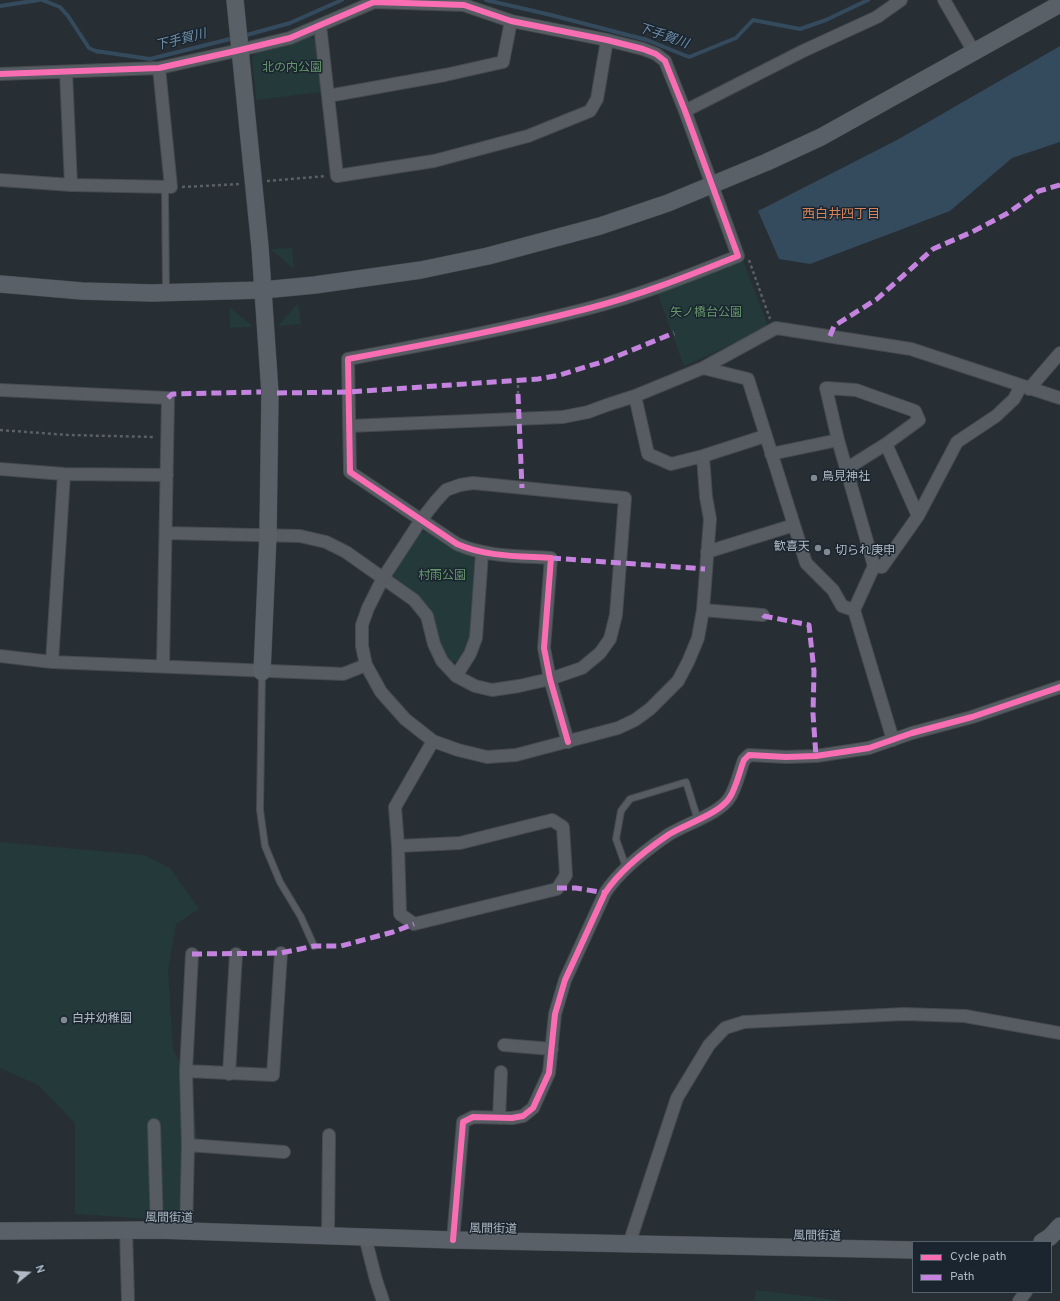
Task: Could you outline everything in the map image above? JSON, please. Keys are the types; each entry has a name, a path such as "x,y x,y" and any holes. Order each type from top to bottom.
{"street":[{"path":"235,0 263,290 270,393 268,535 262,672"},
{"path":"685,111 803,51 877,17 901,0"},
{"path":"944,0 974,52"},
{"path":"0,74 159,68 239,48 290,38 374,2 464,6 510,21 607,40 643,49 656,54 665,61 685,111 738,256 658,287 587,309 471,335 348,359 350,472 457,544 468,549 482,553 551,558 544,648 550,679 568,742"},
{"path":"0,284 82,291 166,293 263,290 315,285 421,270 488,256 600,226 668,203 767,162 821,137 1060,4"},
{"path":"328,96 445,75 503,62 510,21"},
{"path":"320,24 337,176 434,161 528,136 590,111 597,99 607,40"},
{"path":"0,180 71,185 168,187 159,68"},
{"path":"66,72 71,185"},
{"path":"349,426 563,417 588,412 635,396 703,368 776,328 911,349 1060,398"},
{"path":"874,566 882,568 918,516 957,442 996,416 1060,353"},
{"path":"703,368 748,379 806,563 833,590 842,606 854,610"},
{"path":"846,469 886,444 919,420 914,411 856,390 826,388 838,440 846,469 874,566 854,610 893,740"},
{"path":"0,390 168,398 163,666"},
{"path":"635,396 648,454 671,464 703,456 765,436"},
{"path":"771,454 838,440"},
{"path":"886,444 918,516"},
{"path":"166,533 300,536 326,542 346,552 383,578 414,600 426,616 434,644 442,661 456,676 474,686 492,690 550,679 582,668 600,653 610,639 616,615 625,498 473,483 460,485 446,490 421,520 383,578 368,608 362,625 362,646 366,665 381,692 406,719 433,740 458,750 487,757 516,755 618,728 635,720 645,713 666,695 678,681 698,638 703,610 710,519 706,497 703,456"},
{"path":"0,469 64,474 167,475"},
{"path":"52,662 64,474"},
{"path":"707,552 794,525"},
{"path":"456,676 470,654 476,638 482,553"},
{"path":"703,610 763,614"},
{"path":"0,656 52,662 163,666 262,672 343,674 366,665"},
{"path":"453,1240 463,1122 473,1117 512,1118 523,1116 533,1108 549,1073 555,1014 565,980 605,893 626,868 668,835 720,808 730,797 744,760 748,755 786,757 816,756 869,748 937,725 972,717 1060,687"},
{"path":"398,846 460,843 552,820 563,827 566,875 557,889 414,924 400,914 395,807 433,740"},
{"path":"186,1071 273,1075 280,953"},
{"path":"186,1231 188,1145 186,1071 192,954"},
{"path":"229,1074 236,954"},
{"path":"630,1244 677,1098 710,1045 725,1028 744,1022 904,1014 964,1016 1060,1033"},
{"path":"504,1045 552,1049"},
{"path":"499,1118 501,1072"},
{"path":"154,1125 157,1230"},
{"path":"328,1235 329,1135"},
{"path":"188,1145 284,1152"},
{"path":"1044,1241 1050,1237 1060,1226"},
{"name":"風間街道","path":"0,1230 157,1230 453,1240 912,1250"},
{"path":"126,1230 128,1301"},
{"path":"365,1237 383,1301"},
{"path":"1019,1301 1025,1293"}],"lane":[{"path":"166,293 168,187"},
{"path":"262,672 260,810 265,846 280,882 301,917 314,946"},
{"path":"626,868 616,839 620,812 630,799 686,782 698,820"}],"path":[{"path":"263,181 337,176"},
{"path":"168,187 243,184"},
{"path":"749,258 771,321"},
{"path":"518,382 518,394"},
{"path":"0,430 168,437"}],"green space":[{"name":"北の内公園","path":"308,35 316,40 322,92 256,100 252,58 258,50"},
{"path":"292,248 294,269 270,249"},
{"name":"矢ノ橋台公園","path":"743,260 768,326 684,366 657,292"},
{"path":"298,303 301,324 278,326"},
{"path":"229,307 254,327 230,328"},
{"name":"村雨公園","path":"428,531 466,554 471,554 476,563 471,634 466,648 458,661 446,662 426,611 396,581 393,572 417,533"},
{"path":"0,842 144,855 170,868 199,909 176,924 168,970 173,1049 192,1086 198,1146 179,1221 75,1214 75,1123 38,1085 0,1068"},
{"path":"756,1290 846,1301 754,1301"}],"water":[{"path":"1060,46 1060,142 1012,158 950,211 810,264 779,259 758,211 897,140"}],"waterway":[{"name":"下手賀川","path":"0,6 39,0"},
{"name":"下手賀川","path":"42,0 60,7 68,16 89,48 98,52 96,51 150,59 234,38"},
{"name":"下手賀川","path":"243,36 290,23 342,0"},
{"name":"下手賀川","path":"486,0 647,40 689,57 736,38 753,20 800,29 826,20 868,0"}],"marked path":[{"path":"830,336 834,326 877,299 933,249 972,232 1008,213 1039,191 1060,185"},
{"path":"277,393 348,392 538,379 560,375 605,361 674,333"},
{"path":"168,398 172,394 261,392"},
{"path":"518,394 522,488"},
{"path":"551,558 705,569"},
{"path":"763,615 809,625 814,671 813,714 816,756"},
{"path":"557,888 576,888 605,893"},
{"path":"192,954 281,953 314,946 341,946 393,932 414,924"}],"cycle path":[{"path":"0,74 159,68 290,38 374,2 464,5 511,21 607,40 643,49 656,54 665,61 685,111 738,256 644,292 605,304 498,330 348,359 350,472 457,544 491,554 551,558 544,648 550,679 568,742"},
{"path":"453,1240 463,1122 473,1117 512,1118 523,1116 533,1108 549,1073 555,1014 565,980 605,893 618,876 651,847 675,831 710,814 725,803 734,789 744,760 749,755 786,757 816,756 869,748 912,733 972,717 1060,687"}],"place":[{"name":"鳥見神社","path":"814,478"},
{"name":"歓喜天","path":"818,548"},
{"name":"切られ庚申","path":"827,552"},
{"name":"白井幼稚園","path":"64,1020"}],"district":[{"name":"西白井四丁目","path":"841,215"}]}
